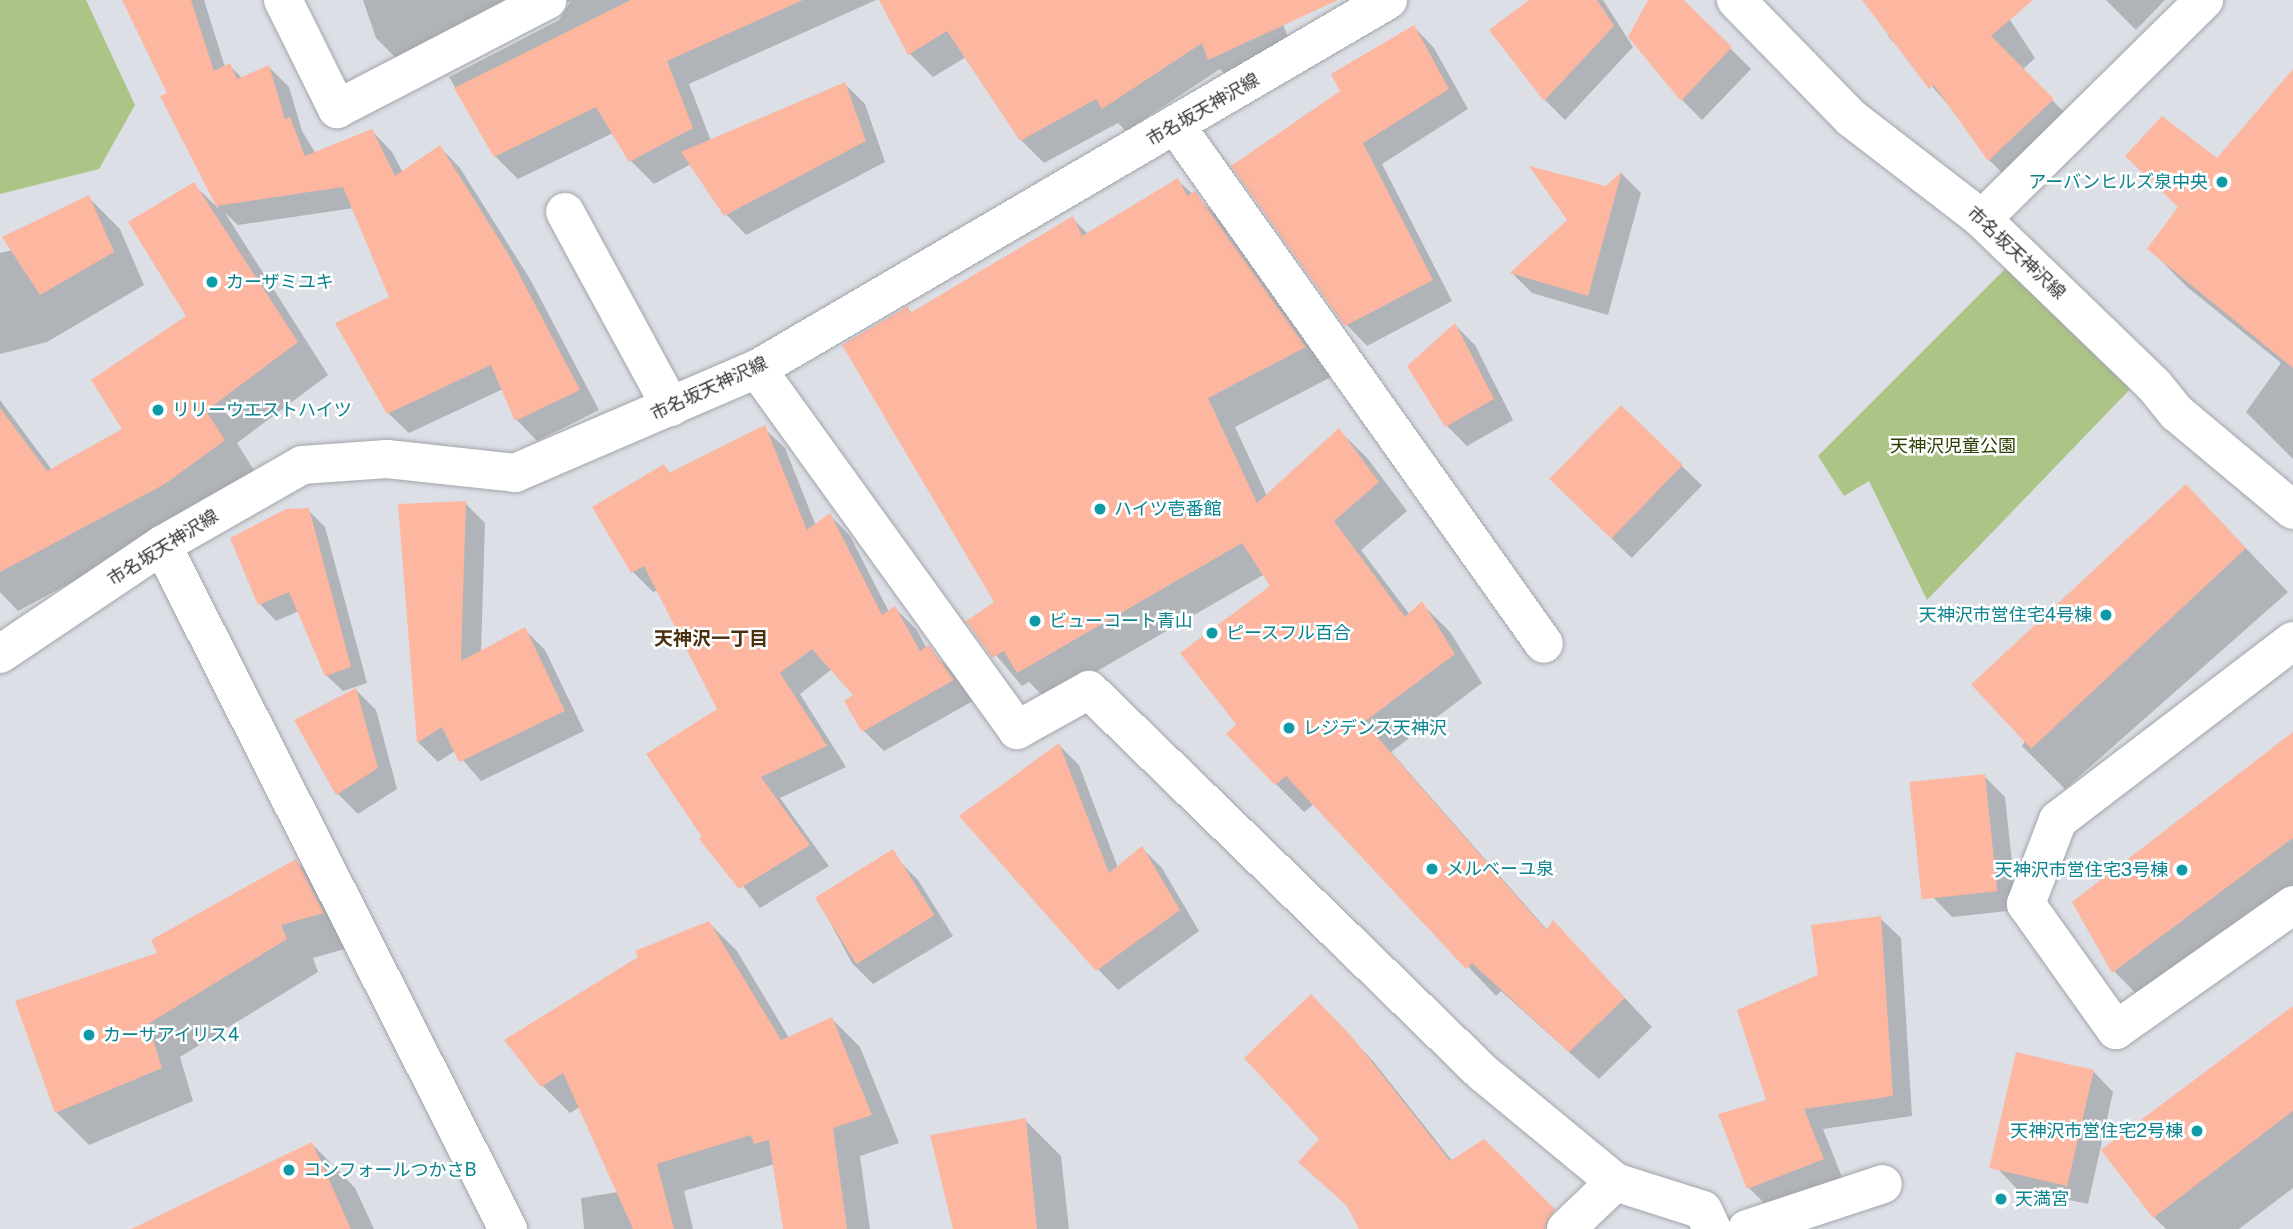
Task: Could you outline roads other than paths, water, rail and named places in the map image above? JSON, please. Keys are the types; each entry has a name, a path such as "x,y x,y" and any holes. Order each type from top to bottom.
{"street":[{"path":"283,0 337,109 547,0"},
{"name":"市名坂天神沢線","path":"0,654 162,545 302,465 387,459 515,473 757,369 1388,0"},
{"name":"市名坂天神沢線","path":"1736,0 1851,118 1982,219 2154,384 2177,413 2293,510"},
{"path":"1982,219 2204,0"},
{"path":"1176,126 1544,644"},
{"path":"565,212 671,407"},
{"path":"757,369 1017,730 1089,690 1483,1073 1615,1182 1703,1210 1712,1229"},
{"path":"162,545 508,1229"},
{"path":"2293,641 2058,820 2026,904 2116,1030 2293,905"},
{"path":"1566,1229 1615,1182"},
{"path":"1747,1229 1883,1184"}],"place":[{"name":"アーバンヒルズ泉中央","path":"2222,182"},
{"name":"カーザミユキ","path":"212,282"},
{"name":"リリーウエストハイツ","path":"158,410"},
{"name":"ハイツ壱番館","path":"1100,509"},
{"name":"天神沢市営住宅4号棟","path":"2106,615"},
{"name":"ビューコート青山","path":"1035,621"},
{"name":"ピースフル百合","path":"1212,633"},
{"name":"レジデンス天神沢","path":"1289,728"},
{"name":"メルベーユ泉","path":"1432,869"},
{"name":"天神沢市営住宅3号棟","path":"2182,870"},
{"name":"カーサアイリス4","path":"89,1035"},
{"name":"天神沢市営住宅2号棟","path":"2197,1131"},
{"name":"コンフォールつかさB","path":"289,1170"},
{"name":"天満宮","path":"2001,1199"}],"district":[{"name":"天神沢一丁目","path":"711,639"}],"park label":[{"name":"天神沢児童公園","path":"1953,446"}]}
